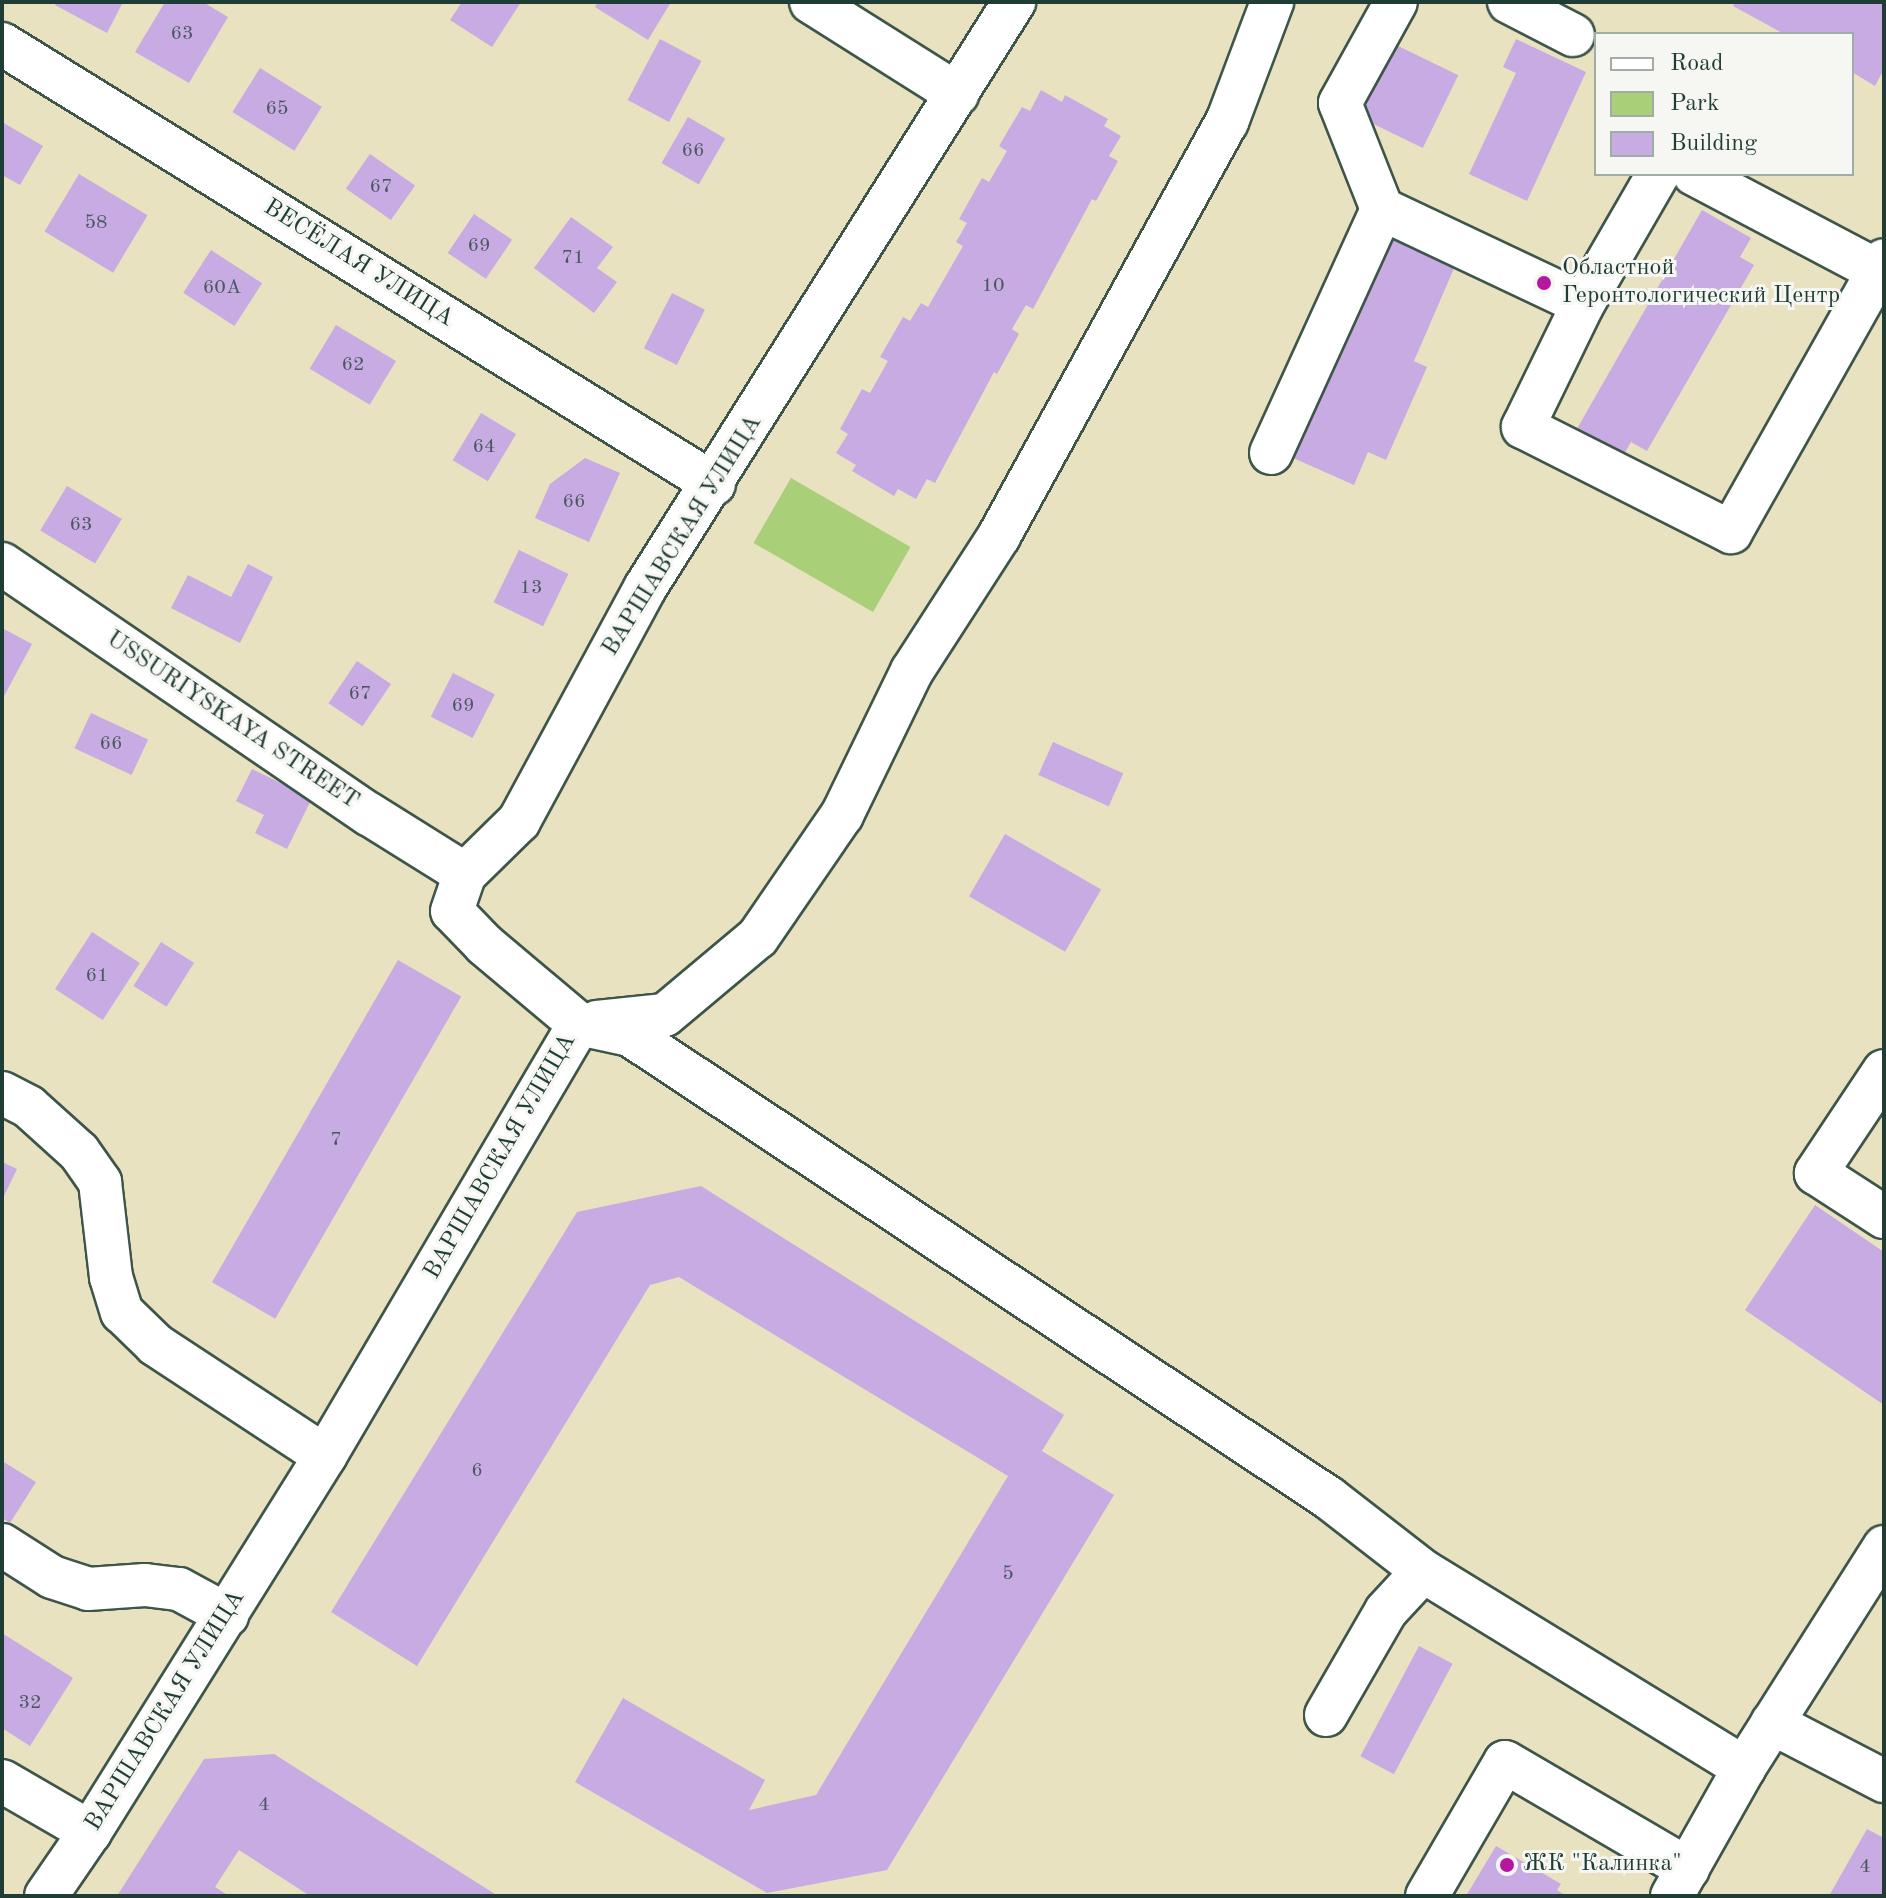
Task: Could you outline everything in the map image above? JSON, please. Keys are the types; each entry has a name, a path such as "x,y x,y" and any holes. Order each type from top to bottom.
{"street":[{"path":"811,2 957,94"},
{"name":"ВАРШАВСКАЯ УЛИЦА","path":"46,1896 90,1832 325,1456 579,1024 485,945 452,911 465,874 519,821 645,588 714,484 1014,2"},
{"path":"579,1024 665,1015 758,937 842,815 912,671 999,536 1227,122 1272,2"},
{"path":"1396,2 1340,103 1382,209 1583,304"},
{"path":"1509,2 1573,35"},
{"name":"ВЕСЁЛАЯ УЛИЦА","path":"2,44 714,484"},
{"path":"1657,176 1583,304 1523,427 1731,532 1881,266 1698,176"},
{"path":"1271,453 1382,209"},
{"name":"USSURIYSKAYA STREET","path":"2,564 356,805 465,874"},
{"path":"579,1024 630,1035 1329,1498 1423,1571 1744,1768"},
{"path":"1884,1071 1816,1173 1884,1217"},
{"path":"2,1093 29,1107 79,1152 100,1182 111,1277 122,1312 156,1345 325,1456"},
{"path":"2,1545 52,1577 88,1589 145,1585 179,1589 227,1615"},
{"path":"1427,1896 1505,1762 1680,1882 1744,1768 1884,1547"},
{"path":"1326,1715 1386,1611 1423,1571"},
{"path":"1772,1723 1884,1781"},
{"path":"2,1781 90,1832"}],"green space":[{"path":"791,478 911,547 873,612 754,543"}],"building":[{"path":"56,2 123,2 107,33 55,5"},
{"path":"165,2 203,2 228,17 189,83 135,52"},
{"path":"462,2 521,2 492,47 450,20"},
{"path":"598,2 671,2 648,40 595,7"},
{"path":"1735,2 1884,2 1884,69 1875,86 1854,73 1854,32 1780,32 1733,6"},
{"path":"660,39 701,61 669,122 628,100"},
{"path":"1516,39 1586,72 1527,201 1469,174 1516,73 1503,67"},
{"path":"1390,42 1458,75 1423,148 1354,115"},
{"path":"260,68 322,107 294,151 232,112"},
{"path":"1041,90 1062,102 1065,95 1108,119 1104,126 1121,136 1109,156 1118,161 1096,201 1092,199 1033,309 1026,305 1012,329 1019,334 997,374 994,372 935,483 927,479 916,499 898,489 894,496 852,471 856,465 836,453 848,434 840,429 862,389 870,393 888,361 880,357 903,317 910,321 921,303 928,307 963,246 956,242 967,223 959,219 982,178 989,182 1007,151 999,146 1022,107 1030,111"},
{"path":"688,117 725,138 699,184 662,163"},
{"path":"2,122 43,146 20,185 2,175"},
{"path":"370,154 415,186 391,220 346,188"},
{"path":"79,174 148,215 113,273 44,231"},
{"path":"1702,210 1751,238 1740,257 1754,265 1647,451 1631,442 1620,461 1574,434"},
{"path":"474,214 512,240 486,279 448,253"},
{"path":"571,217 613,247 597,268 617,282 594,313 534,268"},
{"path":"1389,236 1455,266 1414,361 1427,367 1386,460 1368,452 1354,485 1291,457"},
{"path":"211,250 262,283 234,326 183,293"},
{"path":"672,293 705,310 677,365 644,348"},
{"path":"336,325 396,361 370,405 310,369"},
{"path":"481,413 516,434 488,481 453,460"},
{"path":"585,458 620,473 589,542 535,518 550,484"},
{"path":"67,486 122,519 95,564 40,531"},
{"path":"519,550 568,574 543,626 494,602"},
{"path":"248,564 273,577 240,643 171,608 188,575 231,597"},
{"path":"2,628 32,644 2,700"},
{"path":"357,661 391,684 362,726 328,703"},
{"path":"453,673 495,694 473,738 431,717"},
{"path":"91,713 148,740 132,775 75,748"},
{"path":"1053,742 1123,773 1109,806 1038,775"},
{"path":"252,769 312,798 287,849 255,833 264,815 236,801"},
{"path":"1005,834 1101,890 1065,952 969,896"},
{"path":"92,932 140,963 103,1020 55,989"},
{"path":"161,942 194,963 167,1007 133,986"},
{"path":"398,960 461,996 275,1319 212,1282"},
{"path":"2,1162 17,1169 2,1200"},
{"path":"701,1186 1064,1415 1042,1451 1114,1495 887,1870 767,1893 575,1782 623,1698 765,1780 749,1810 816,1795 1008,1476 679,1277 650,1285 417,1666 331,1612 577,1212"},
{"path":"1815,1205 1884,1252 1884,1405 1745,1310"},
{"path":"2,1461 36,1482 10,1523 2,1518"},
{"path":"2,1633 73,1678 30,1746 2,1728"},
{"path":"1419,1646 1453,1664 1394,1774 1360,1756"},
{"path":"274,1754 498,1896 310,1896 239,1850 215,1887 229,1896 117,1896 204,1759"},
{"path":"1867,1829 1884,1838 1884,1896 1829,1896"},
{"name":"ЖК \"Калинка\"","path":"1496,1846 1561,1884 1557,1890 1566,1896 1466,1896"}],"place":[{"name":"Областной Геронтологический Центр","path":"1544,283"},
{"name":"ЖК \"Калинка\"","path":"1507,1865"}]}
